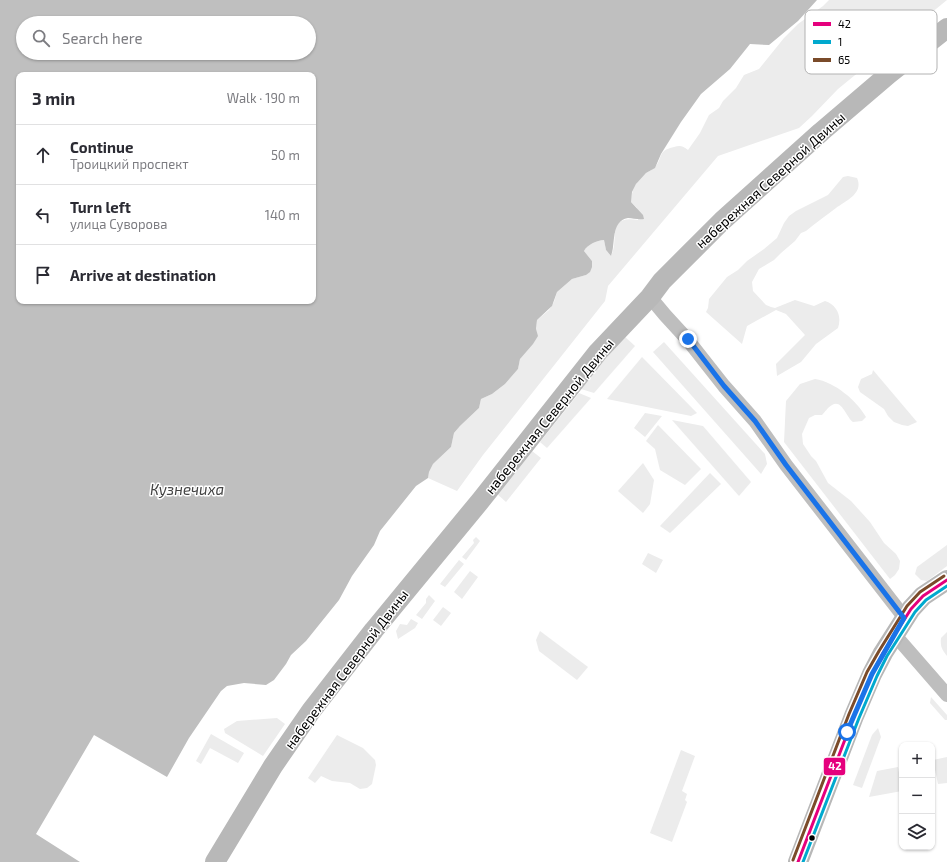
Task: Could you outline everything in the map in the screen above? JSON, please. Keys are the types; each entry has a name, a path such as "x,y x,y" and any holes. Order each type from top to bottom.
{"street":[{"name":"набережная Северной Двины","path":"937,36 947,28"},
{"name":"набережная Северной Двины","path":"215,862 273,766 311,711 374,630 481,500 598,352 650,297 662,281 722,221 889,74"},
{"path":"650,297 688,339 724,386 755,421 786,465 904,618"},
{"path":"798,862 854,716 872,674 910,609 923,596 947,580"},
{"path":"894,634 947,695"}],"shaded area":[{"path":"829,0 947,0 935,10 817,10"},
{"path":"805,19 805,74 856,74 838,89 799,128 718,156 608,286 605,301 483,455 457,491 428,478 433,464 451,447 454,433 479,408 481,399 492,394 505,384 518,369 520,359 536,330 537,320 549,310 554,302 557,292 572,279 586,275 592,261 584,251 585,249 592,243 604,240 606,250 611,256 617,225 621,221 628,219 638,220 637,208 631,202 631,198 633,189 640,179 654,168 662,153 668,149 680,146 688,150 700,133 709,115 719,108 723,101 736,88 744,75 759,69 784,38"},
{"path":"848,176 857,178 859,183 853,196 806,231 801,233 795,241 774,260 759,269 752,282 753,291 766,305 771,307 775,308 795,300 814,306 825,301 833,305 839,315 838,328 816,344 801,362 777,376 776,364 805,335 786,314 776,310 747,326 742,344 706,312 709,299 727,277 738,270 747,261 777,238 789,216 828,195 843,177"},
{"path":"624,336 635,346 594,393 581,389"},
{"path":"664,342 765,454 767,464 761,474 653,352"},
{"path":"642,357 697,413 691,416 607,399"},
{"path":"873,370 917,422 908,426 894,422 884,409 860,392 858,387 861,379 872,374"},
{"path":"815,379 830,384 845,393 866,417 862,421 853,422 839,404 832,405 822,415 815,415 809,418 802,434 803,444 816,461 828,483 851,501 870,522 884,543 896,554 900,561 899,569 890,579 784,442 786,401 800,384"},
{"path":"579,393 591,398 547,448 540,442"},
{"path":"645,413 662,416 645,437 634,428"},
{"path":"672,420 703,426 751,482 739,496"},
{"path":"658,425 701,469 685,485 660,470 655,449 646,441"},
{"path":"532,451 541,458 506,502 496,493"},
{"path":"643,463 654,480 650,504 643,513 618,491"},
{"path":"710,473 721,484 670,533 660,526"},
{"path":"476,537 480,541 466,560 462,557 474,543 473,540"},
{"path":"947,545 947,566 927,581 921,580 915,574 917,567"},
{"path":"648,553 663,560 656,573 642,564"},
{"path":"459,560 464,564 445,587 440,584"},
{"path":"470,571 478,577 462,599 454,592"},
{"path":"429,595 435,601 422,619 416,615 426,603 426,599"},
{"path":"443,607 451,613 441,626 433,620"},
{"path":"411,619 418,623 415,628 398,639 396,631 400,624 407,625"},
{"path":"540,631 588,667 577,680 539,651 536,640"},
{"path":"947,632 947,656 942,648 941,638"},
{"path":"931,697 947,715 947,720 945,720 930,703"},
{"path":"277,718 285,724 263,756 225,733 224,729 237,721"},
{"path":"878,728 881,737 862,788 853,785 872,735"},
{"path":"211,734 244,753 238,763 210,748 201,764 196,761"},
{"path":"337,735 363,748 375,760 376,765 372,784 367,788 360,789 350,783 332,781 321,776 315,783 308,778"},
{"path":"681,750 695,756 682,791 687,794 685,800 687,802 672,842 650,833"},
{"path":"947,757 947,783 938,784 935,770 935,760"},
{"path":"898,767 899,792 869,797 877,771"}],"water":[{"name":"Кузнечиха","path":"0,0 817,0 808,10 805,10 805,13 798,21 769,45 750,44 730,69 701,94 661,154 655,168 646,173 636,184 632,192 631,202 643,215 644,219 628,218 622,220 618,224 611,256 606,250 604,240 592,243 585,249 584,251 592,261 590,272 586,275 572,279 557,292 552,306 537,320 536,329 538,336 520,359 518,369 505,384 492,394 481,399 479,408 454,433 451,447 433,464 428,478 416,486 380,531 374,545 352,576 339,600 306,641 291,655 274,680 266,685 244,683 227,686 221,691 189,738 167,777 94,735 36,834 80,862 0,862"}],"transit line":[{"name":"65","path":"793,860 849,714 867,672 907,606 920,592 944,576"},
{"name":"42","path":"798,862 854,716 872,674 883,653 911,609 923,596 947,580"},
{"name":"1","path":"803,862 859,718 887,656 915,612 926,600 947,586"}],"route":[{"path":"688,339 724,386 755,421 786,465 904,618 872,674 847,732"}]}
